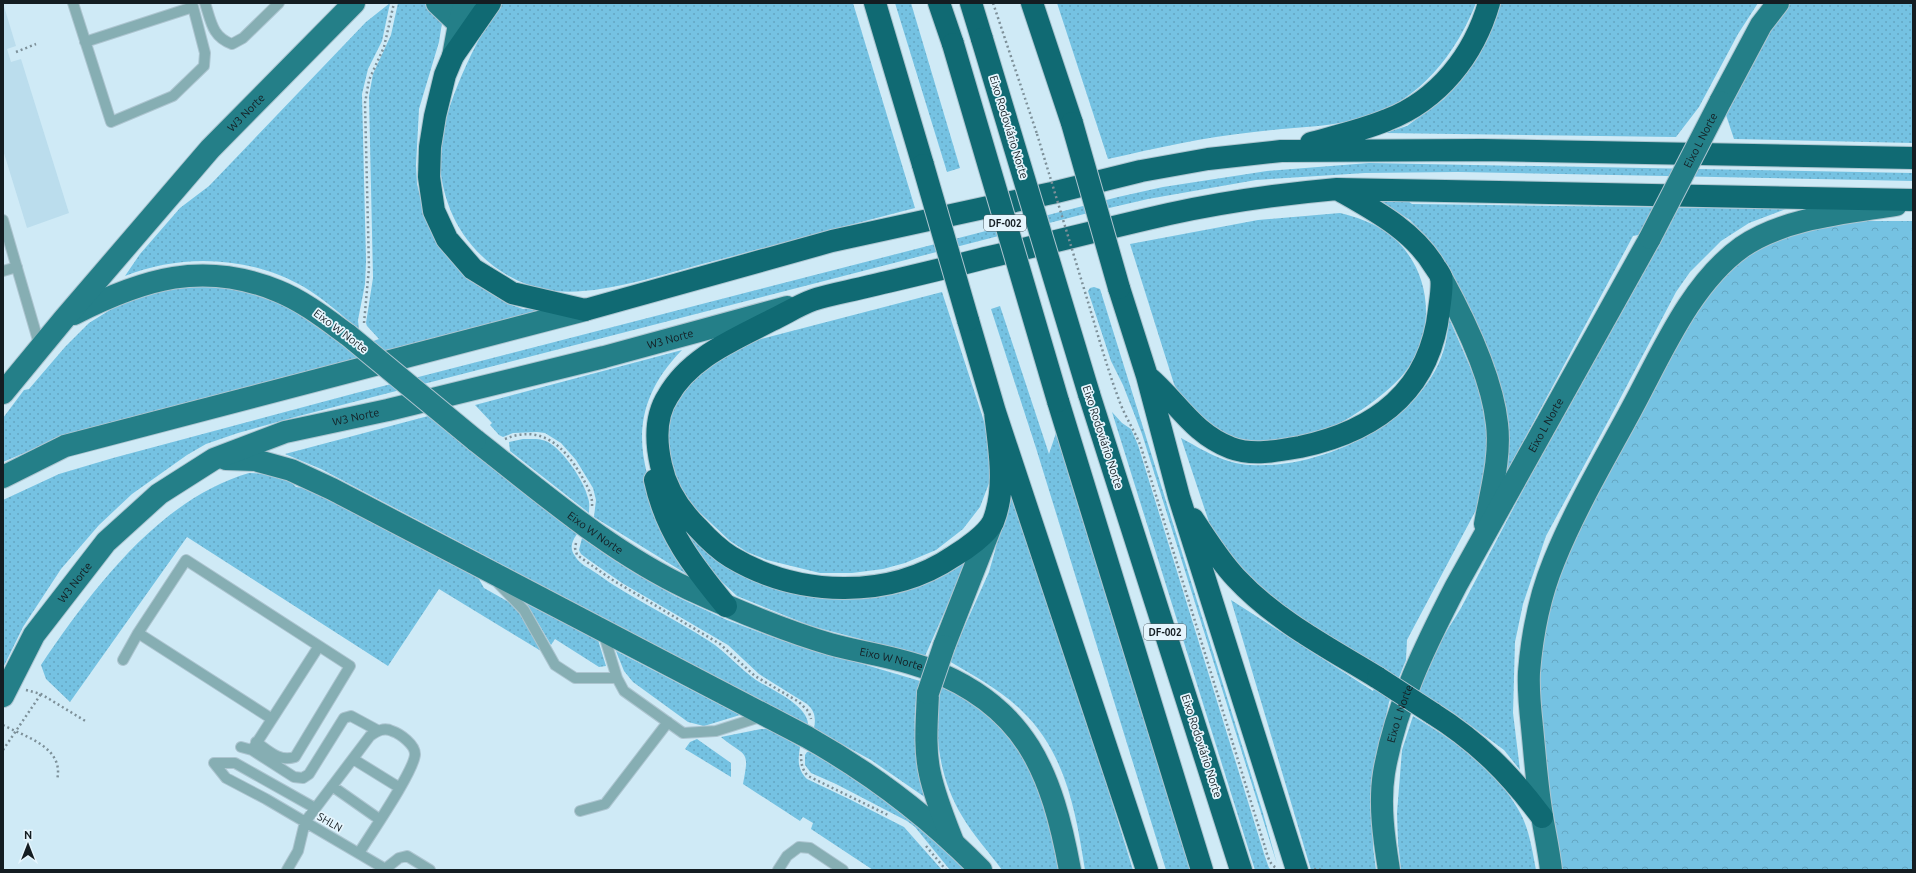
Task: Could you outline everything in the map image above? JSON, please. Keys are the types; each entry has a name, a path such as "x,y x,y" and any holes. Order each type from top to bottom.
{"highway":[{"path":"490,3 453,56 444,75 430,147 429,177 434,211 447,239 473,269 512,293 585,310 832,241 1052,193 1141,171 1208,159 1280,151 1482,150 1913,158"},
{"path":"875,3 995,412 1147,870"},
{"name":"DF-002","path":"939,3 953,44 1058,401 1202,870"},
{"name":"Eixo Rodoviário Norte","path":"971,3 1089,394 1241,870"},
{"path":"1032,3 1072,123 1119,288 1147,376 1179,497 1296,869"},
{"path":"1280,151 1366,128 1388,120 1408,110 1430,95 1458,66 1473,45 1481,28 1489,3"},
{"path":"1147,376 1170,396 1177,408 1198,430 1221,444 1233,449 1258,452 1306,446 1329,439 1374,418 1393,406 1414,383 1431,350 1437,330 1441,277 1430,258 1396,225 1337,189"},
{"path":"726,606 694,568 682,549 670,526 657,493 654,477 658,425 662,408 667,397 683,375 710,353 812,300 1172,213 1286,194 1337,189 1913,201"},
{"path":"657,447 663,476 669,490 684,512 710,541 730,556 766,574 800,584 829,588 860,589 895,582 924,573 945,563 967,548 991,526 1000,498 1000,466 995,412"},
{"path":"1179,497 1236,578 1278,615 1452,726 1493,760 1516,784 1542,817"}],"main road":[{"path":"437,3 459,24"},
{"path":"453,56 459,24 465,3"},
{"name":"Eixo L Norte","path":"1389,870 1383,804 1384,774 1396,726 1426,645 1650,238 1761,25 1778,3"},
{"name":"W3 Norte","path":"5,390 64,319 210,150 354,5"},
{"path":"1551,870 1549,848 1542,817 1530,709 1529,674 1532,648 1544,592 1554,561 1578,508 1680,319 1705,282 1720,265 1741,248 1762,235 1799,223 1913,201"},
{"name":"Eixo W Norte","path":"64,319 126,290 154,281 198,275 237,277 279,291 356,332 475,440 585,526 641,562 686,588 758,619 830,644 926,668 959,681 998,708 1027,741 1044,774 1061,822 1070,870"},
{"path":"1441,277 1460,312 1486,379 1497,424 1497,460 1483,540"},
{"name":"W3 Norte","path":"6,691 34,635 106,542 159,494 214,459 285,432 388,410 604,357 812,300"},
{"path":"3,477 65,446 585,310"},
{"path":"214,459 255,460 291,470 483,568 833,752 868,775 953,842 981,870"},
{"path":"953,842 929,773 926,740 928,693 944,646 991,526"}],"lane":[{"path":"73,3 84,42 111,122 173,96 204,66 205,53 193,5 84,42"},
{"path":"205,3 216,35 223,41 232,44 243,38 279,3"},
{"path":"3,220 40,348"},
{"path":"3,271 17,267"},
{"path":"123,660 138,633 186,560 350,666 295,757 286,759 277,757 254,746 241,747"},
{"path":"483,568 524,610 555,665 575,678 617,678"},
{"path":"602,630 617,678 624,691 683,733 716,731 765,716"},
{"path":"138,633 272,719"},
{"path":"254,746 319,646"},
{"path":"254,746 294,777 303,778 309,774 344,718 351,716 377,730"},
{"path":"580,811 605,804 668,722"},
{"path":"316,808 235,763 214,763 226,778 305,822 316,808 370,736 377,730 386,729 393,731 413,746 414,760 400,788 359,853"},
{"path":"353,759 400,788"},
{"path":"226,778 235,763"},
{"path":"332,786 379,820"},
{"name":"SHLN","path":"287,870 298,851 305,822 386,869"},
{"path":"778,870 787,856 799,847 810,848 843,870"},
{"path":"386,869 398,858 407,856 430,870"}],"path":[{"path":"356,332 369,268 365,103 369,80 384,47 394,3"},
{"path":"993,3 1037,134 1119,401 1128,422 1136,433 1141,447 1266,852 1274,867 1323,870"},
{"path":"16,52 36,44"},
{"path":"502,439 513,436 539,436 554,441 562,448 588,488 592,502 591,513"},
{"path":"579,536 575,548 577,555 617,583 720,644 755,676 805,707 811,716 810,722"},
{"path":"6,691 41,694 87,722"},
{"path":"3,750 41,694"},
{"path":"3,724 15,732 42,744 52,753 58,774 57,780"},
{"path":"804,748 801,754 802,766 804,772 808,776 889,816"},
{"path":"922,842 946,870"}],"shaded area":[{"path":"3,3 16,46 7,49 11,62 21,59 69,213 27,228 3,150"}],"green space":[{"path":"390,3 382,41 368,69 362,94 366,261 365,284 358,320 359,330 326,302 304,287 261,269 216,261 192,261 169,264 125,276 140,254 180,208 209,186 366,22"},
{"path":"398,3 433,3 440,15 442,23 439,42 419,109 416,165 417,184 422,204 458,268 490,293 509,304 523,309 560,309 50,442 3,462 3,418 24,390 29,389 65,347 89,323 118,305 152,291 201,284 235,287 268,295 324,329 348,350 379,339 366,323 373,278 369,96 373,74 391,35"},
{"path":"500,3 853,3 915,208 648,279 606,288 566,292 548,290 517,280 502,272 489,262 466,238 450,209 443,188 440,166 442,134 454,95 471,55"},
{"path":"895,3 911,3 960,168 947,172"},
{"path":"1057,3 1476,3 1458,40 1434,73 1403,99 1385,109 1352,121 1310,127 1236,134 1163,147 1108,159"},
{"path":"1501,3 1758,3 1738,34 1699,107 1676,137 1385,133 1407,126 1444,99 1474,63 1484,45"},
{"path":"1789,3 1913,3 1913,143 1734,139 1725,112 1748,65"},
{"path":"1369,163 1913,173 1913,181 1458,172 1365,173 1256,180 1148,199 1092,212 299,416 238,433 206,444 187,455 132,494 99,525 61,569 23,627 3,668 3,500 59,474 113,458 356,393 1118,197 1163,187 1267,171"},
{"path":"1381,202 1409,202 1412,204 1786,209 1749,223 1721,241 1690,272 1676,292 1546,536 1523,604 1515,642 1513,713 1520,770 1504,750 1452,712 1419,693 1422,682 1437,649 1461,608 1659,231 1633,236 1503,479 1505,460 1424,235 1410,220"},
{"path":"1340,213 1363,220 1385,231 1400,244 1412,259 1420,276 1425,295 1426,313 1424,332 1418,351 1408,368 1390,388 1365,408 1325,431 1295,439 1254,442 1237,441 1223,435 1206,424 1191,410 1174,384 1130,244 1258,220"},
{"path":"1856,221 1913,221 1913,870 1559,870 1547,784 1537,691 1541,642 1560,568 1684,326 1728,267 1776,236"},
{"path":"1094,287 1100,289 1263,813 1277,864 1142,434 1123,385 1111,361 1088,291 1090,288"},
{"path":"942,292 991,443 991,478 980,507 963,529 936,550 905,563 883,569 852,573 820,573 767,560 747,552 730,541 695,508 676,483 665,433 676,396 696,370 753,341"},
{"path":"1000,306 1049,454 1056,433 1191,870 1166,870 1036,448 991,309"},
{"path":"1448,316 1481,392 1492,441 1484,491 1476,510 1407,640 1406,660 1389,702 1375,768 1373,847 1376,870 1311,870 1231,600 1373,691 1381,669 1272,602 1245,577 1210,525 1181,438 1206,452 1223,459 1251,465 1283,464 1317,457 1350,444 1381,427 1409,405 1430,379 1444,349"},
{"path":"682,350 660,378 647,406 642,433 644,460 651,488 688,575 594,517 596,500 593,488 576,460 561,443 545,433 537,432 513,433 503,437 499,435 490,425 492,423 475,405"},
{"path":"1112,412 1122,423 1131,429 1138,445 1265,857 1269,868 1272,870 1255,870"},
{"path":"432,415 577,534 573,542 572,550 582,564 624,591 715,645 756,680 796,705 807,719 808,726 321,469 285,454"},
{"path":"523,439 536,439 548,442 567,459 578,475 586,491 589,500 589,513 510,451 509,442"},
{"path":"249,473 270,474 291,482 296,487 309,489 476,574 484,588 512,604 524,616 541,651 439,589 388,666 187,537 70,702 46,679 41,665 82,607 130,551 157,526 186,504 216,486"},
{"path":"1011,475 1133,870 1085,870 1078,827 1067,785 1049,746 1037,728 1014,703 987,684 949,661 989,572 995,551"},
{"path":"680,528 724,564 748,579 787,592 833,599 879,595 970,554 925,656 811,626 737,596 710,571"},
{"path":"582,538 628,569 675,596 727,620 775,638 920,681 915,710 915,725 917,754 926,798 871,760 814,729 814,715 812,709 807,704 759,674 728,645 622,583 581,554 579,550"},
{"path":"527,604 598,640 606,666 599,667 555,639 551,645"},
{"path":"616,651 740,715 704,726 688,722 633,682 624,671"},
{"path":"941,686 970,700 1003,727 1036,773 1060,870 1002,870 966,823 954,801 943,770 937,719"},
{"path":"1413,716 1458,745 1485,767 1497,780 1522,816 1530,838 1536,870 1401,870 1397,813 1402,750"},
{"path":"761,729 769,729 800,747 799,764 801,772 807,779 904,827 942,870 873,870 811,829 813,823 803,817 800,821 743,784 746,759 741,752 721,737"},
{"path":"697,739 731,763 731,777 685,749 690,742"},
{"path":"807,752 810,752 845,769 893,802 968,870 950,870 915,827 907,821 836,784 811,773 805,765 805,755"}]}
